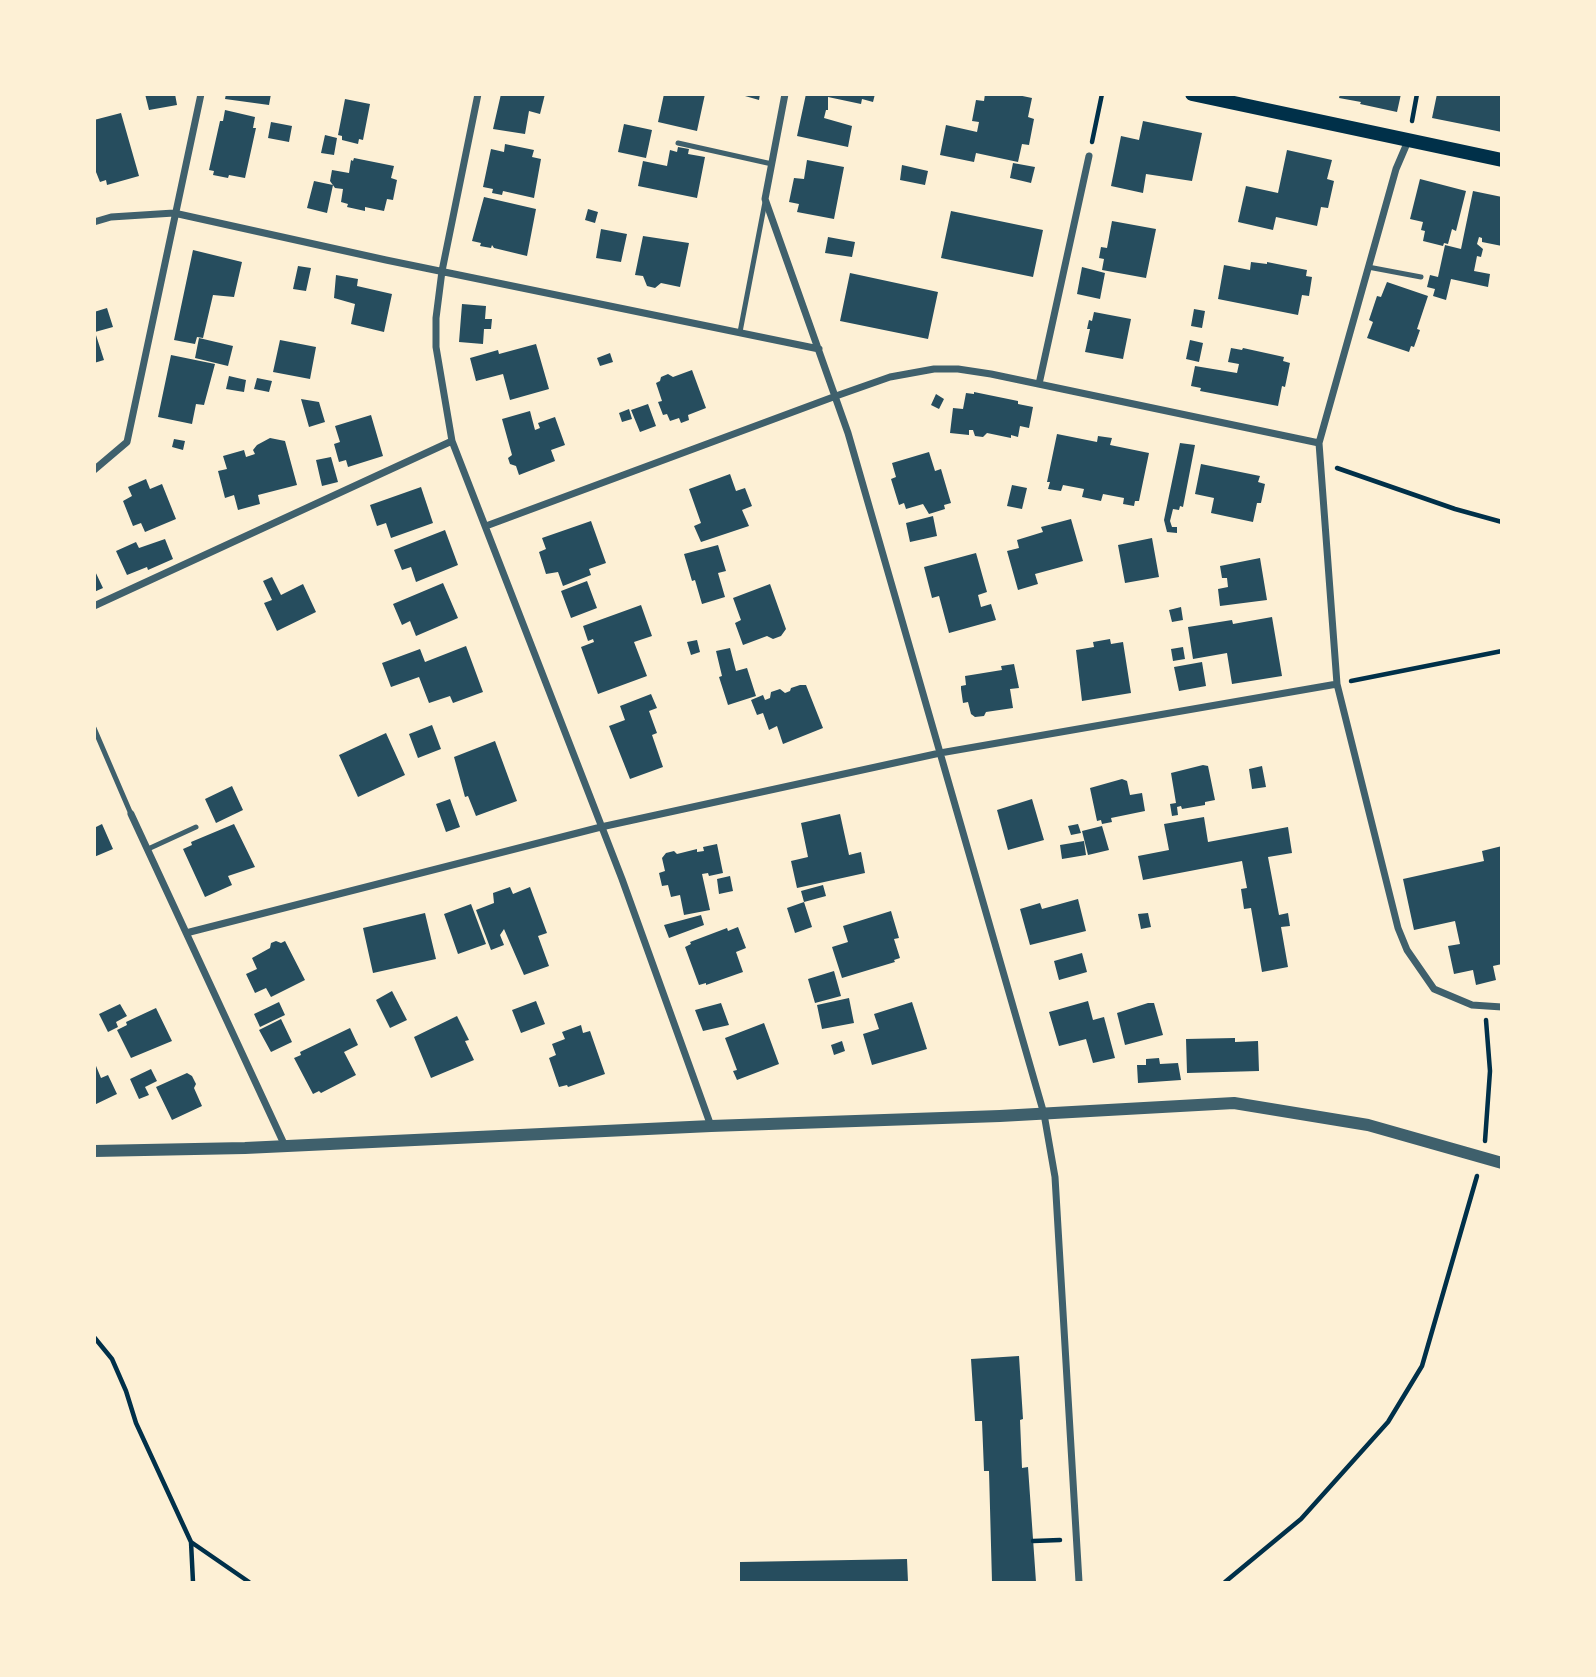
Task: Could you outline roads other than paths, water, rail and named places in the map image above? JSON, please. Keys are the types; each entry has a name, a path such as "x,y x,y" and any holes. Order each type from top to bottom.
{"main road":[{"path":"1192,94 1502,160"}],"street":[{"path":"94,470 127,442 201,94"},
{"path":"478,94 442,271 436,318 436,347 453,441 601,827 711,1126"},
{"path":"785,94 765,199 836,396 1044,1114 1055,1177 1079,1583"},
{"path":"1408,141 1396,169 1318,443 1337,684 1398,928 1407,950 1434,989 1472,1005 1502,1006"},
{"path":"1039,384 1088,156"},
{"path":"94,222 111,217 174,212 386,260 819,349"},
{"path":"485,526 890,377 934,369 958,369 1039,384 1318,443"},
{"path":"94,606 453,441"},
{"path":"186,933 601,827 940,753 1337,684"},
{"path":"131,814 285,1146"},
{"path":"94,1152 1044,1114 1234,1103 1368,1125 1502,1163"}],"lane":[{"path":"678,143 772,164"},
{"path":"740,332 765,199"},
{"path":"1368,267 1421,277"},
{"path":"94,728 131,814"},
{"path":"148,849 196,827"}]}
